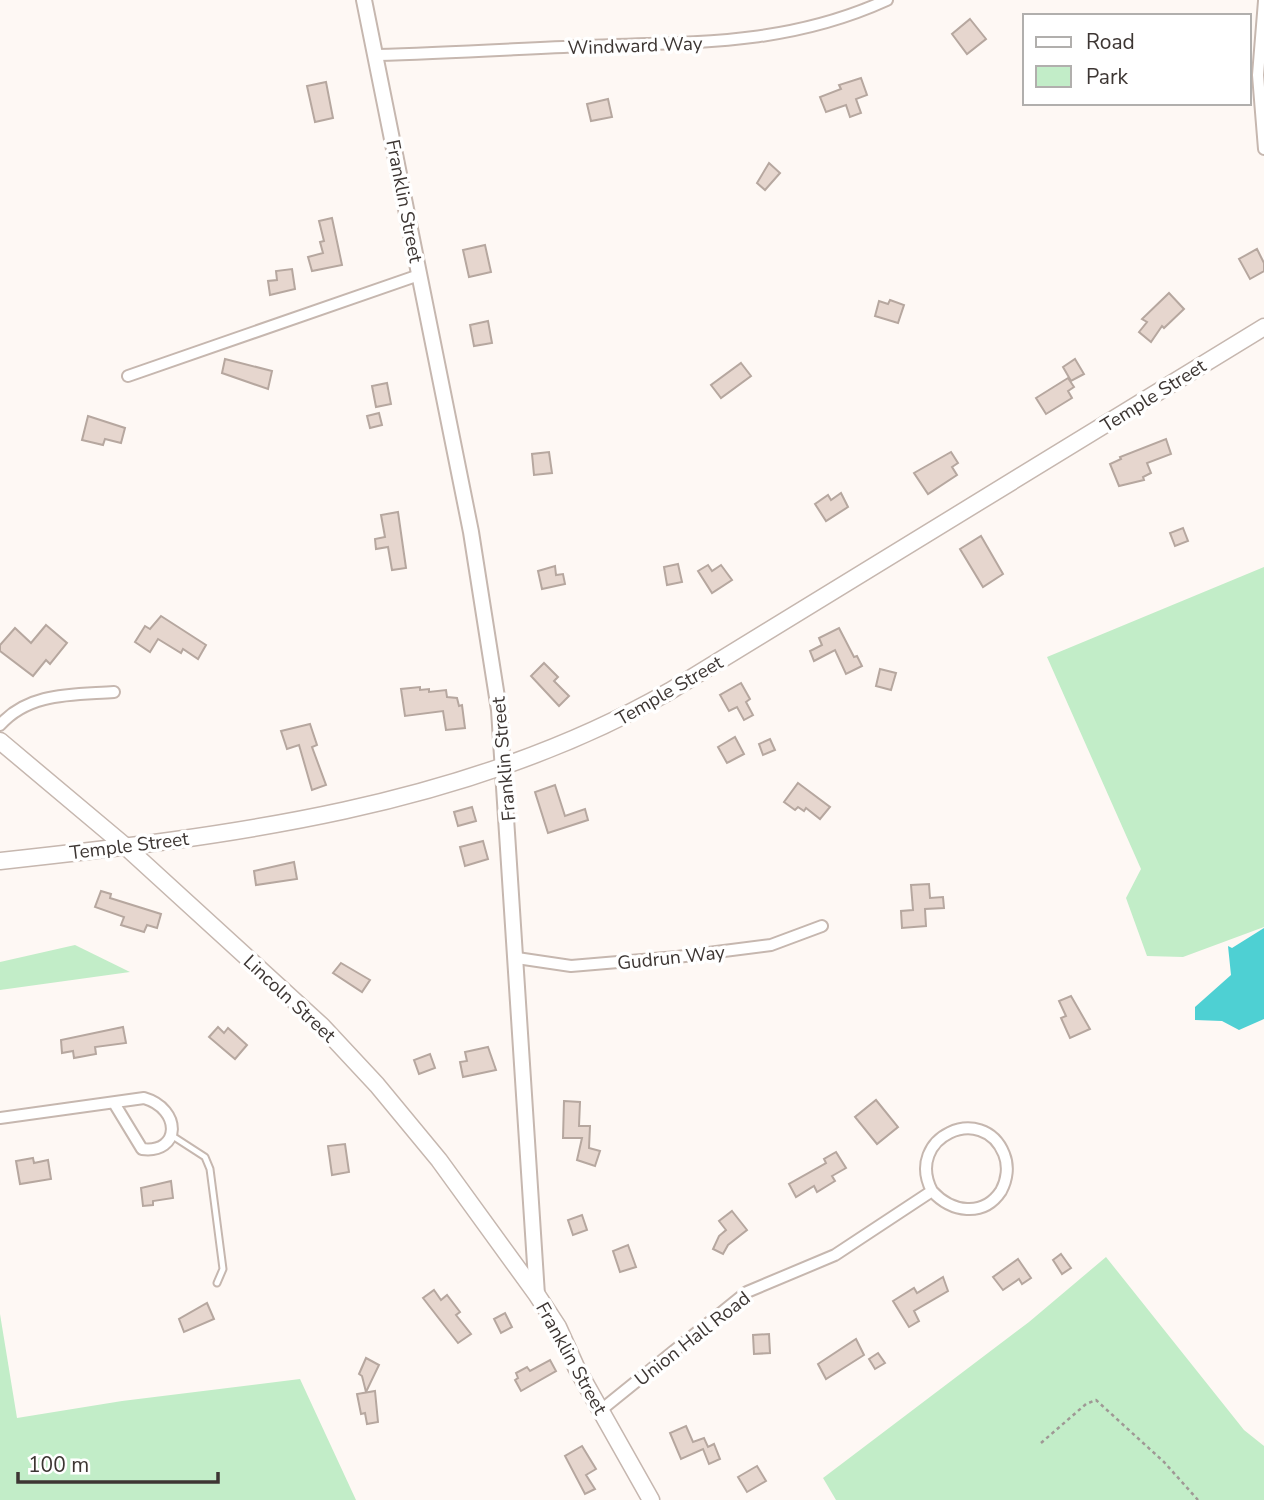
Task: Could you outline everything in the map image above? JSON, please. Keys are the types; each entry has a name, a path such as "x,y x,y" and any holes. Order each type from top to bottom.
{"main road":[{"name":"Temple Street","path":"0,861 266,827 356,807 505,768 596,731 670,691 1264,327"},
{"name":"Lincoln Street","path":"0,741 125,846 322,1026 366,1072 439,1160 537,1295"},
{"name":"Franklin Street","path":"537,1295 558,1327 652,1500"}],"street":[{"name":"Franklin Street","path":"365,0 471,532 499,710 505,768 537,1295"},
{"name":"Windward Way","path":"377,55 737,41 799,31 887,0"},
{"path":"1264,1 1258,75 1264,149"},
{"path":"128,376 419,275"},
{"path":"0,725 13,709 35,700 114,692"},
{"name":"Gudrun Way","path":"517,958 571,966 677,957 771,945 822,926"},
{"path":"0,1118 144,1098 159,1104 173,1121 171,1135 159,1148 142,1149 114,1103"},
{"path":"975,1129 999,1144 1006,1160 1006,1178 995,1198 986,1205 966,1210 953,1208 932,1191 926,1166 931,1149 943,1136 955,1130 975,1129"},
{"name":"Union Hall Road","path":"601,1410 747,1292 835,1255 932,1191"}],"lane":[{"path":"171,1135 205,1157 210,1169 223,1269 217,1283"}],"path":[{"path":"1041,1443 1079,1410 1096,1400 1164,1462 1198,1500"}],"green space":[{"path":"1264,567 1264,927 1183,957 1147,956 1126,898 1141,869 1047,657"},
{"path":"75,945 130,972 0,990 0,962"},
{"path":"1106,1257 1244,1430 1264,1446 1264,1500 836,1500 823,1478 1029,1322"},
{"path":"0,1314 17,1418 122,1401 300,1379 356,1500 0,1500"}],"water":[{"path":"1264,928 1264,1019 1239,1030 1222,1021 1195,1020 1195,1007 1231,975 1228,946 1232,948"}],"building":[{"path":"970,19 986,39 967,54 952,34"},
{"path":"861,78 867,95 856,99 861,113 850,117 846,105 826,112 820,97 841,89 839,85"},
{"path":"326,82 333,118 315,122 307,86"},
{"path":"608,99 612,117 591,121 587,104"},
{"path":"769,163 780,173 765,190 757,183"},
{"path":"332,218 342,265 312,271 308,257 323,253 320,242 324,241 319,221"},
{"path":"485,245 491,272 469,277 463,250"},
{"path":"1257,249 1264,263 1264,271 1250,279 1239,259"},
{"path":"292,269 295,289 270,295 268,281 277,280 276,271"},
{"path":"1169,293 1184,309 1164,328 1162,326 1151,342 1139,332 1147,322 1142,319"},
{"path":"890,300 904,305 898,323 875,316 879,301 888,304"},
{"path":"488,321 492,343 474,346 470,325"},
{"path":"225,359 272,371 268,389 222,373"},
{"path":"1075,359 1084,374 1071,381 1063,367"},
{"path":"741,363 751,376 721,398 711,385"},
{"path":"1068,378 1074,387 1068,391 1072,398 1046,414 1036,398"},
{"path":"387,383 391,404 376,407 372,386"},
{"path":"379,413 382,425 370,428 367,416"},
{"path":"88,416 125,428 121,443 105,439 103,445 82,440"},
{"path":"1166,439 1171,454 1147,463 1151,473 1143,477 1144,480 1119,486 1110,464 1121,459 1120,457"},
{"path":"549,452 552,473 534,475 532,454"},
{"path":"951,452 958,463 952,467 957,475 928,494 914,473"},
{"path":"841,493 848,507 826,521 815,504 828,495 831,500"},
{"path":"398,512 406,568 392,570 388,547 376,549 375,539 385,537 381,515"},
{"path":"1183,528 1188,541 1175,546 1170,533"},
{"path":"981,536 1003,574 983,587 960,549"},
{"path":"678,564 682,582 667,585 664,567"},
{"path":"708,565 712,571 721,565 732,580 712,593 698,571"},
{"path":"555,566 556,575 563,574 565,584 542,589 538,571"},
{"path":"161,616 206,645 198,659 183,649 181,653 158,639 150,652 135,642 145,626 150,629"},
{"path":"46,625 67,643 50,664 46,660 33,676 0,651 0,645 15,628 31,643"},
{"path":"839,628 854,657 857,656 862,666 846,674 835,650 814,661 810,651 822,645 819,638"},
{"path":"544,663 558,677 554,681 569,696 559,706 531,676"},
{"path":"880,669 896,673 891,690 876,686"},
{"path":"741,683 750,699 746,702 753,715 744,720 737,707 729,711 720,695"},
{"path":"420,687 420,690 429,689 429,692 446,690 447,697 457,698 459,706 462,705 465,728 446,730 443,711 405,716 401,689"},
{"path":"310,724 317,745 312,747 326,785 312,790 299,745 287,749 281,731"},
{"path":"735,737 744,754 727,763 718,747"},
{"path":"770,739 775,750 763,755 759,744"},
{"path":"798,783 830,807 820,819 806,808 804,811 798,807 795,810 784,802"},
{"path":"555,785 565,816 585,809 588,820 548,833 535,792"},
{"path":"472,807 476,821 458,826 454,812"},
{"path":"483,841 488,859 465,866 460,847"},
{"path":"294,862 297,879 256,885 254,871"},
{"path":"929,884 930,898 943,897 944,908 925,909 926,926 902,928 901,911 913,910 911,885"},
{"path":"101,891 111,894 110,898 161,914 157,928 147,925 144,932 121,925 124,917 95,907"},
{"path":"341,963 370,980 362,992 333,973"},
{"path":"1071,996 1090,1029 1070,1038 1061,1018 1066,1016 1059,1001"},
{"path":"123,1027 126,1043 95,1047 96,1054 74,1058 73,1051 62,1053 61,1040"},
{"path":"218,1027 224,1033 228,1028 247,1045 235,1059 209,1037"},
{"path":"488,1047 496,1070 463,1077 460,1062 467,1061 465,1052"},
{"path":"430,1054 435,1068 419,1074 414,1060"},
{"path":"876,1100 898,1127 877,1144 855,1117"},
{"path":"564,1101 580,1102 579,1126 590,1126 589,1148 600,1151 595,1166 577,1160 582,1138 563,1138"},
{"path":"345,1144 349,1172 332,1175 328,1146"},
{"path":"836,1152 846,1168 832,1176 835,1181 817,1192 814,1186 796,1197 789,1184 826,1163 824,1159"},
{"path":"33,1158 34,1163 48,1160 51,1179 20,1184 16,1161"},
{"path":"171,1181 173,1198 153,1201 153,1205 143,1206 141,1188"},
{"path":"732,1211 747,1230 728,1245 723,1254 713,1249 719,1236 726,1230 719,1221"},
{"path":"582,1215 587,1230 573,1235 568,1220"},
{"path":"628,1245 636,1267 620,1272 613,1251"},
{"path":"1061,1254 1071,1268 1062,1274 1053,1260"},
{"path":"1018,1259 1031,1278 1022,1284 1019,1279 1003,1290 993,1277"},
{"path":"943,1277 948,1291 914,1311 919,1321 909,1327 893,1301 914,1288 917,1293"},
{"path":"434,1290 441,1300 447,1295 460,1312 456,1315 471,1334 458,1343 423,1298"},
{"path":"207,1303 214,1319 184,1332 179,1319"},
{"path":"505,1313 512,1327 501,1333 494,1319"},
{"path":"769,1334 770,1353 754,1354 753,1335"},
{"path":"856,1339 864,1355 826,1379 818,1364"},
{"path":"878,1353 885,1363 875,1369 869,1359"},
{"path":"366,1358 379,1365 366,1392 359,1374"},
{"path":"550,1360 556,1371 521,1391 515,1380 518,1378 516,1373 527,1367 530,1371"},
{"path":"375,1391 378,1422 367,1424 365,1413 361,1414 357,1394"},
{"path":"686,1426 693,1442 704,1438 708,1447 714,1444 720,1459 709,1464 703,1449 681,1459 670,1433"},
{"path":"582,1446 596,1469 586,1475 595,1489 585,1494 565,1456"},
{"path":"757,1466 766,1481 747,1492 738,1477"}]}
